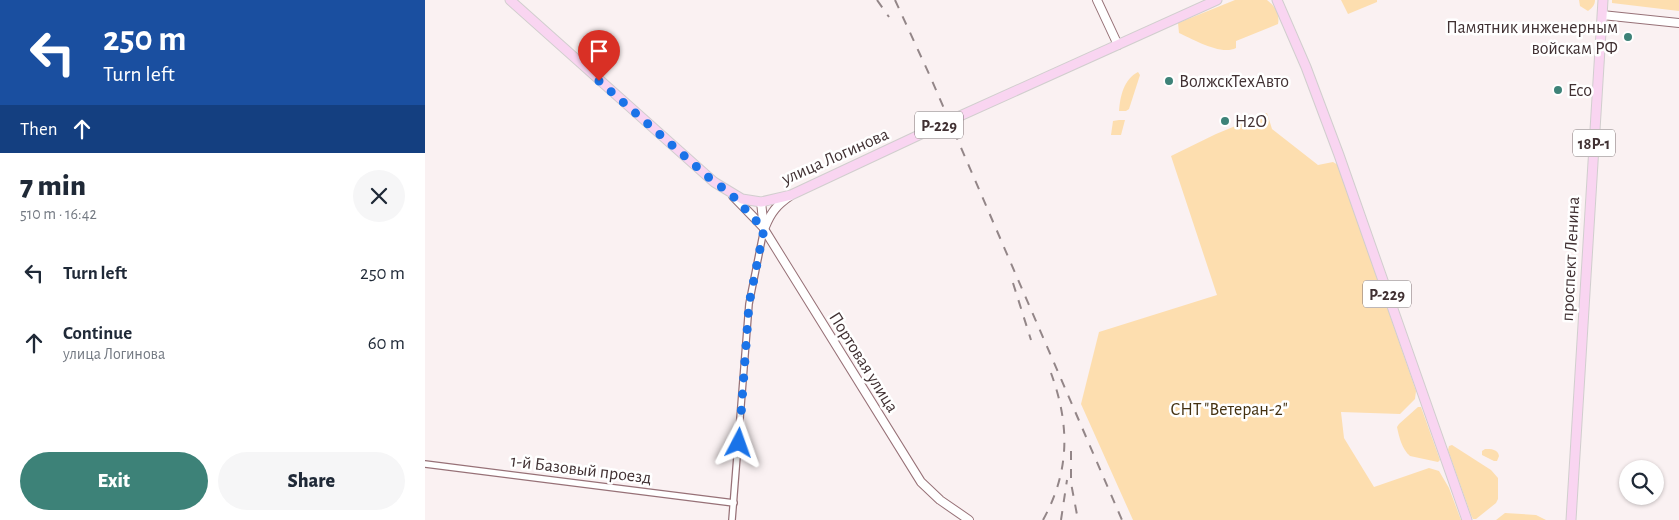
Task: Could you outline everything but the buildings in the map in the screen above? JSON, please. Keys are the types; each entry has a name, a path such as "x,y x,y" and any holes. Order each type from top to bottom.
{"main road":[{"name":"улица Логинова","path":"510,0 714,182 742,199 761,202 791,195 951,120 1217,0"},
{"name":"Р-229","path":"1277,0 1302,58 1339,155 1467,520"},
{"name":"проспект Ленина","path":"1571,520 1603,0"}],"street":[{"path":"1097,0 1118,45"},
{"path":"1602,16 1679,23"},
{"path":"729,192 764,229"},
{"path":"732,520 749,304 764,229 769,216 776,206 791,195"},
{"name":"Портовая улица","path":"761,202 764,229 921,482 939,500 969,520"},
{"name":"1-й Базовый проезд","path":"425,464 734,503"}],"green space":[{"path":"1235,0 1267,0 1276,10 1278,24 1236,41 1236,48 1230,50 1207,46 1179,33 1178,23"},
{"path":"1341,0 1377,0 1377,2 1348,14"},
{"path":"1579,0 1595,0 1593,6 1588,11 1580,6"},
{"path":"1612,0 1679,0 1679,11 1612,3"},
{"path":"1138,72 1140,75 1129,109 1119,111 1120,100 1126,83"},
{"name":"СНТ \"Ветеран-2\"","path":"1267,113 1272,129 1318,165 1333,162 1338,165 1416,391 1415,399 1400,414 1341,412 1344,438 1374,487 1429,468 1439,471 1449,488 1461,520 1133,520 1081,404 1099,332 1217,295 1171,156 1216,134"},
{"path":"1125,120 1121,135 1111,135 1113,121"},
{"path":"1418,407 1421,407 1440,460 1438,462 1410,456 1401,443 1397,427"},
{"path":"1452,445 1491,470 1498,478 1498,499 1496,503 1476,519 1473,519 1471,515 1448,450 1449,446"},
{"path":"1492,449 1497,452 1499,456 1497,461 1482,455 1482,451"},
{"path":"1505,513 1536,515 1546,520 1496,520"}],"railway":[{"path":"877,0 889,17"},
{"path":"895,0 930,76 1122,520"},
{"path":"1013,283 1031,340"},
{"path":"1043,520 1058,484 1064,448 1062,411 1051,373"},
{"path":"1071,451 1071,483 1078,520"},
{"path":"1061,520 1067,480"}],"place":[{"name":"Памятник инженерным войскам РФ","path":"1628,37"},
{"name":"ВолжскТехАвто","path":"1169,81"},
{"name":"Eco","path":"1558,90"},
{"name":"H2O","path":"1225,121"}],"route":[{"path":"599,81 714,182 729,192 764,229 749,304 739,443"}]}
